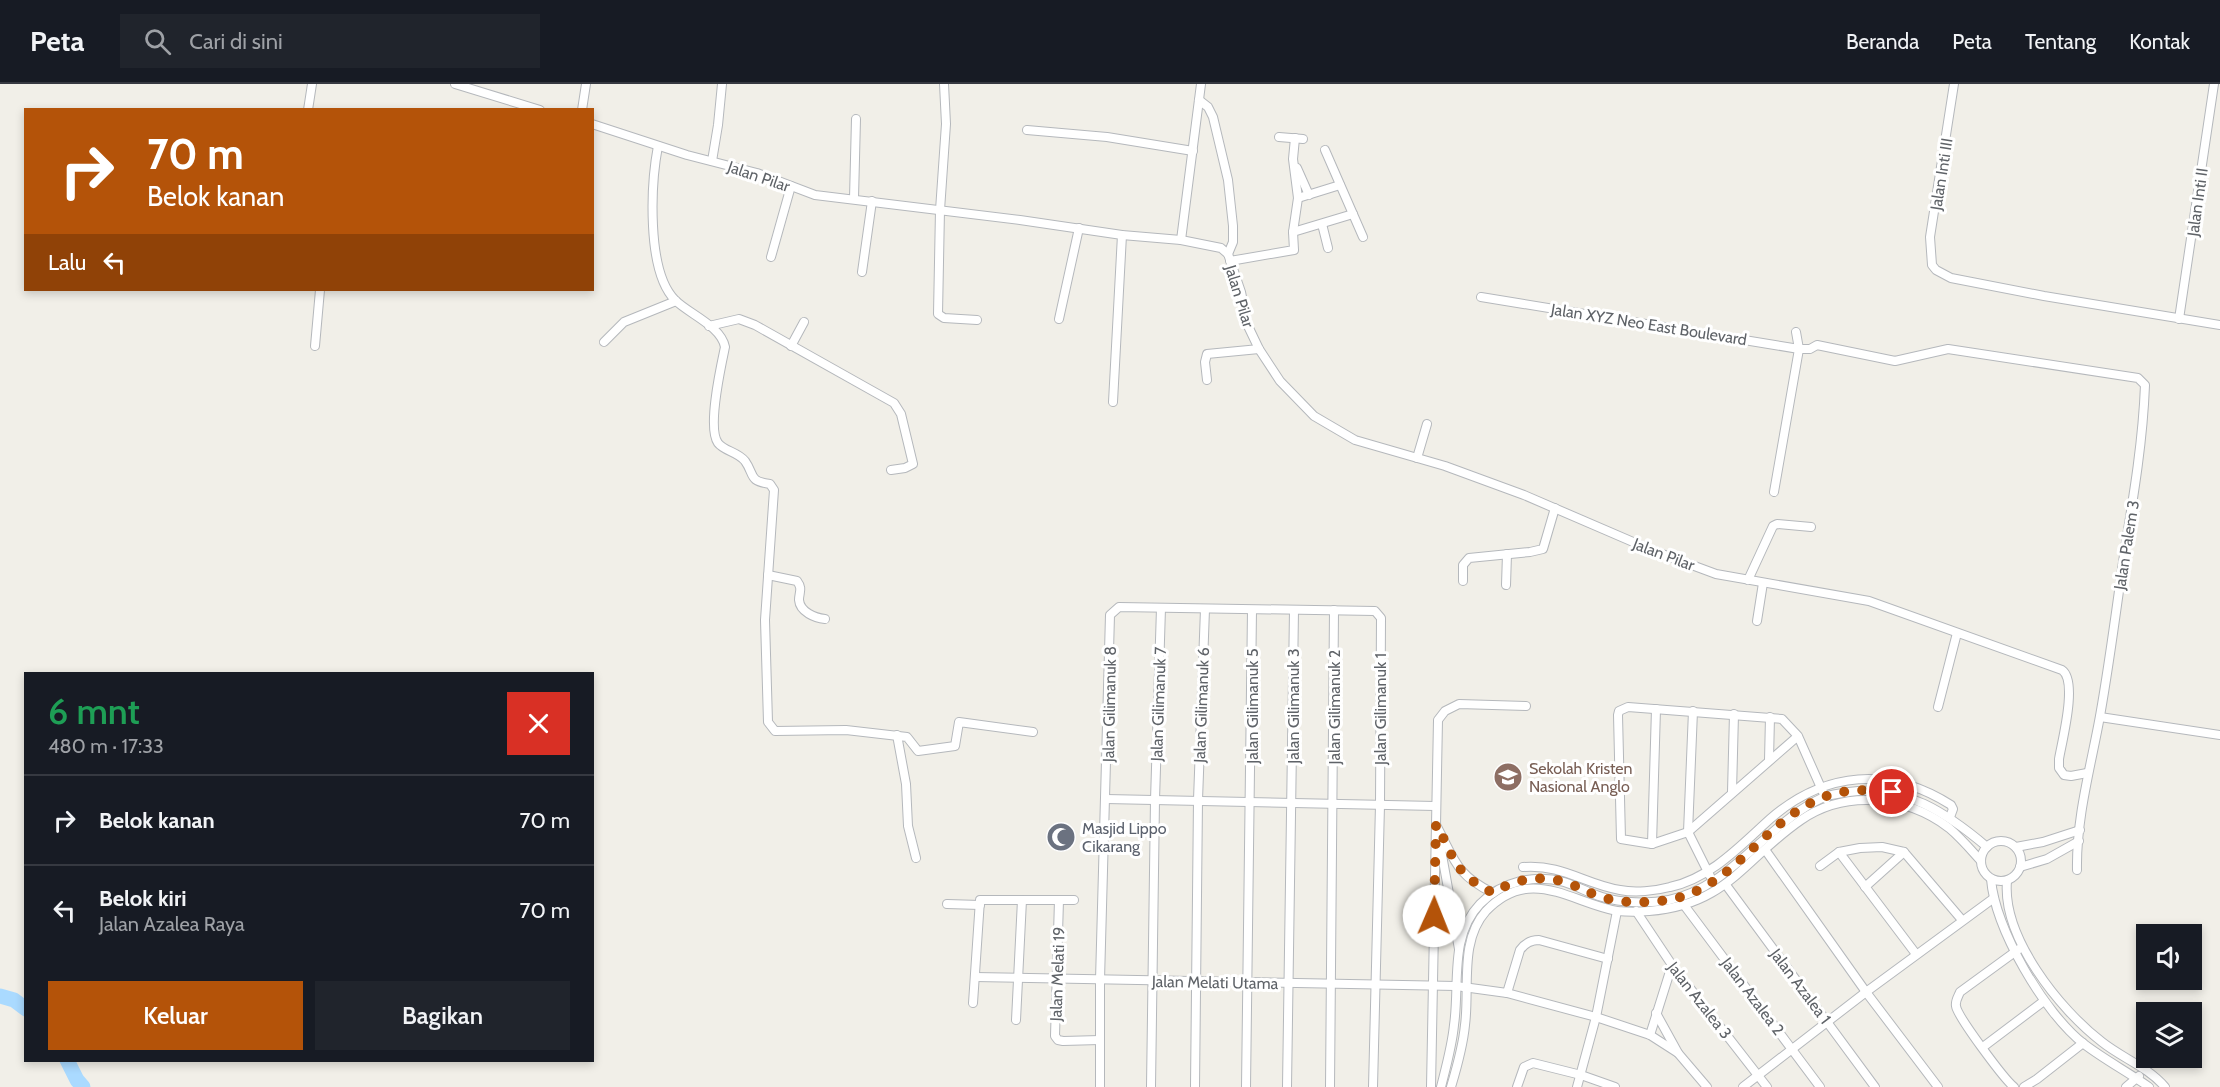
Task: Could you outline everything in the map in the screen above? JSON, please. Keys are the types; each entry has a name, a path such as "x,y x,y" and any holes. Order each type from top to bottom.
{"street":[{"path":"308,108 312,84"},
{"path":"455,84 514,106"},
{"path":"582,108 586,84"},
{"path":"712,161 722,84"},
{"path":"944,84 946,124 940,210 938,314 944,318 977,320"},
{"path":"1181,240 1201,84"},
{"name":"Jalan Inti III","path":"1954,84 1930,237 1932,265 1936,270 1951,278 2179,319"},
{"name":"Jalan Inti II","path":"2179,319 2214,84"},
{"path":"1199,100 1208,107 1213,117 1228,180 1233,242 1228,257 1294,250 1293,232 1298,198 1293,159 1299,139 1279,137"},
{"path":"854,198 856,119"},
{"name":"Jalan Pilar","path":"594,125 658,146 757,173 814,195 854,198 1079,228 1122,236 1181,240 1221,248 1228,257 1241,292 1248,326 1259,350 1280,381 1314,416 1354,440 1445,465 1716,574 1869,600 2065,672 2069,680 2069,703 2059,768 2064,775 2068,776 2087,773"},
{"path":"1027,130 1107,137 1193,151"},
{"path":"658,146 652,224 664,283 676,301 721,336 725,347 715,405 716,440 720,446 736,453 744,460 752,477 758,482 770,484 774,490 765,620 768,722 771,727 778,731 846,730 897,735 909,738 914,749 918,751 955,746 959,722 1032,732"},
{"path":"1325,150 1363,237"},
{"path":"1293,159 1309,195"},
{"path":"1298,198 1340,185"},
{"path":"771,257 791,186"},
{"path":"862,272 873,201"},
{"path":"1293,232 1353,214"},
{"path":"1322,224 1328,248"},
{"path":"1059,319 1079,228"},
{"path":"1113,402 1122,236"},
{"path":"315,346 320,291"},
{"name":"Jalan XYZ Neo East Boulevard","path":"1481,297 1799,349 1810,350 1817,345 1895,361 1948,349 2135,376"},
{"path":"604,342 624,322 676,301"},
{"path":"709,326 739,319 894,403 898,408 913,464 891,470"},
{"path":"2179,319 2220,325"},
{"path":"791,346 804,322"},
{"path":"1774,492 1799,349 1796,332"},
{"path":"1207,380 1205,362 1207,354 1259,350"},
{"name":"Jalan Palem 3","path":"2100,717 2135,490 2145,385 2135,376"},
{"path":"1418,458 1426,424"},
{"path":"1463,581 1463,565 1469,558 1543,549 1555,508"},
{"path":"1748,580 1773,526 1777,524 1811,527"},
{"path":"1506,585 1507,554"},
{"path":"768,575 797,581 801,590 799,601 801,605 811,615 825,619"},
{"path":"1757,621 1763,583"},
{"name":"Jalan Gilimanuk 8","path":"1100,1087 1100,980 1110,615 1119,607 1161,608"},
{"path":"1161,608 1334,610"},
{"name":"Jalan Gilimanuk 7","path":"1151,1087 1155,800 1161,608"},
{"name":"Jalan Gilimanuk 6","path":"1195,1087 1198,800 1205,609"},
{"name":"Jalan Gilimanuk 5","path":"1246,1087 1252,610"},
{"name":"Jalan Gilimanuk 3","path":"1287,1087 1293,803 1294,610"},
{"name":"Jalan Gilimanuk 1","path":"1334,610 1375,611 1381,618 1380,805 1373,1087"},
{"name":"Jalan Gilimanuk 2","path":"1330,1087 1334,610"},
{"path":"1938,707 1957,633"},
{"path":"1431,1087 1438,720 1445,711 1459,704 1526,706"},
{"path":"1798,735 1688,832 1652,844 1624,841 1619,835 1619,711 1628,707 1782,719 1798,735 1830,805"},
{"path":"1652,844 1656,709"},
{"path":"1693,711 1688,832 1713,882"},
{"path":"1732,792 1734,714"},
{"path":"1769,760 1770,717"},
{"path":"2077,870 2087,773 2100,717 2220,735"},
{"path":"897,735 906,784 908,826 916,858"},
{"path":"1531,879 1526,867 1560,869 1621,890 1670,887 1708,872 1794,800 1855,780 1904,782 1923,788 1951,805 1953,809 1950,817"},
{"path":"1441,1087 1455,1024 1459,949 1470,918 1480,904 1506,885 1531,879 1566,882 1602,897 1619,901 1670,900 1702,889 1721,877 1788,818 1823,792 1865,790 1892,792 1921,801 1950,817 1987,846"},
{"path":"1106,799 1435,806"},
{"path":"1451,1087 1465,1025 1469,951 1475,928 1485,913 1508,895 1538,887 1559,891 1617,911 1649,911 1684,905 1705,898 1726,885 1803,819 1830,805 1867,800 1907,805 1948,827 1981,861 1984,872 1991,879 1994,898 2015,952 2044,1001 2083,1043 2149,1087"},
{"path":"1436,824 1457,867 1472,882 1493,893"},
{"path":"1436,824 1459,949"},
{"path":"1981,861 1987,846 2001,841 2016,847 2043,842 2080,830"},
{"path":"2020,867 2047,859 2079,841"},
{"path":"1820,866 1839,852 1871,847 1904,852 1962,920"},
{"path":"1991,879 2007,881 2015,875 2020,867 2021,856 2016,847"},
{"path":"1766,850 1866,992 1938,1087"},
{"path":"1839,852 1916,954"},
{"path":"1865,887 1904,852"},
{"path":"2007,881 2006,889 2012,924 2050,992 2081,1026 2103,1044 2146,1070 2165,1087"},
{"name":"Jalan Azalea 1","path":"1726,885 1875,1087"},
{"path":"1619,901 1621,890"},
{"path":"1743,1087 1792,1047 1994,898"},
{"path":"1016,1020 1022,900"},
{"name":"Jalan Melati 19","path":"1059,900 1055,1036 1058,1040 1063,1041 1100,1040"},
{"path":"947,904 1074,900"},
{"path":"973,1003 980,902"},
{"name":"Jalan Azalea 2","path":"1684,905 1820,1087"},
{"path":"1577,1087 1596,1017 1617,911"},
{"name":"Jalan Azalea 3","path":"1636,911 1672,964 1767,1087"},
{"path":"1507,993 1520,950 1523,945 1533,940 1608,960"},
{"path":"2014,1087 1958,1014 1956,1000 1960,992 2023,946"},
{"path":"1650,1035 1672,964"},
{"name":"Jalan Melati Utama","path":"975,977 1456,986 1507,993 1596,1017 1650,1035 1678,1053"},
{"path":"1983,1047 2044,1001"},
{"path":"1656,1013 1678,1053 1707,1087"},
{"path":"2024,1087 2037,1080 2083,1043"},
{"path":"1517,1087 1524,1066 1530,1063 1581,1075 1615,1087"},
{"path":"2126,1087 2146,1070"}],"waterway":[{"path":"0,996 14,1000 24,1008"},
{"path":"68,1062 83,1087"}],"place":[{"name":"Sekolah Kristen Nasional Anglo","path":"1508,777"},
{"name":"Masjid Lippo Cikarang","path":"1061,837"}],"route":[{"path":"1434,916 1436,824 1457,867 1472,882 1493,893 1515,882 1539,878 1566,882 1602,897 1619,901 1663,901 1702,889 1721,877 1788,818 1825,796 1865,790 1892,792"}]}
